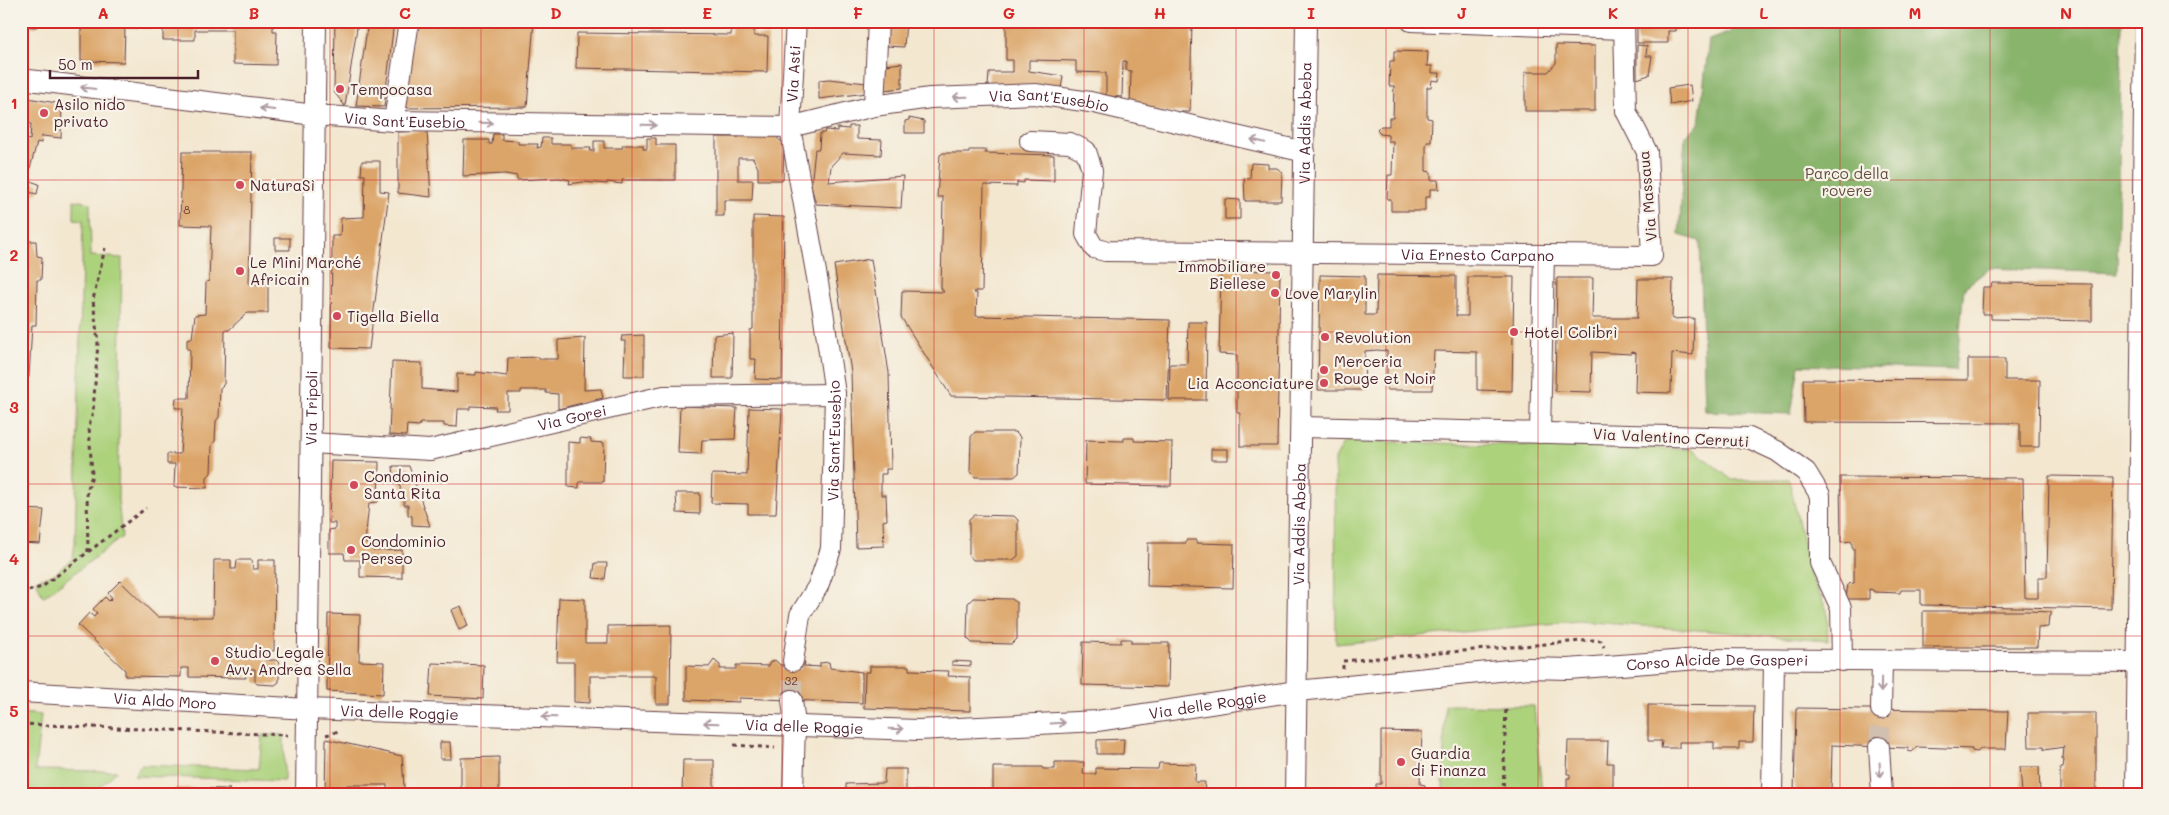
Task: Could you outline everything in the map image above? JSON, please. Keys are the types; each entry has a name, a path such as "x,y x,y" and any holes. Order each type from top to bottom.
{"street":[{"name":"Via Tripoli","path":"306,794 316,21"},
{"path":"394,121 409,21"},
{"name":"Via Asti","path":"790,127 796,21"},
{"path":"874,106 878,21"},
{"name":"Via Addis Abeba","path":"1296,794 1306,21"},
{"path":"1411,21 1624,25"},
{"path":"2136,794 2144,420 2145,21"},
{"name":"Via Massaua","path":"1624,25 1626,111 1647,152 1652,256"},
{"name":"Via Sant'Eusebio","path":"21,79 316,115 394,121 790,127 874,106 930,98 1034,94 1090,102 1305,152"},
{"name":"Via Sant'Eusebio","path":"790,127 823,311 835,394 831,549 818,586 800,615 793,661"},
{"path":"1030,141 1070,143 1086,151 1092,170 1086,234 1094,248 1105,252 1304,254"},
{"name":"Via Ernesto Carpano","path":"1304,254 1652,256"},
{"path":"1540,432 1544,255"},
{"name":"Via Gorei","path":"311,443 430,450 664,396 835,394"},
{"name":"Via Valentino Cerruti","path":"1302,427 1748,438 1777,451 1806,472 1820,496 1820,563 1841,608 1842,661"},
{"name":"Corso Alcide De Gasperi","path":"1297,691 1529,668 1568,669 1699,660 2138,662"},
{"path":"1772,794 1774,660"},
{"path":"1881,709 1882,661"},
{"name":"Via delle Roggie","path":"308,710 918,730 1097,721 1297,691"},
{"name":"Via Aldo Moro","path":"23,692 308,710"},
{"path":"792,700 795,726 793,794"},
{"path":"1879,747 1882,794"}],"path":[{"path":"88,552 87,492 92,475 89,426 93,412 98,342 93,300 105,248"},
{"path":"21,593 42,586 146,508"},
{"path":"21,736 23,692"},
{"path":"1503,794 1506,706"}],"green space":[{"name":"Parco della rovere","path":"1730,21 2122,21 2117,273 1990,268 1964,288 1956,370 1799,365 1791,414 1705,411 1700,241 1679,235 1685,137 1699,124 1709,40 1731,32"},
{"path":"74,200 90,203 91,256 122,258 118,500 122,537 43,597 36,580 56,573 73,558 75,542 83,220 74,219"},
{"path":"1345,441 1693,449 1732,480 1789,479 1810,575 1827,610 1828,640 1578,621 1336,644 1335,459"},
{"path":"1445,705 1534,706 1542,794 1443,794"},
{"path":"21,713 41,715 35,770 117,771 92,794 21,794"},
{"path":"262,735 284,735 284,781 134,776 141,765 259,769"}],"building":[{"path":"21,21 37,21 37,27 21,26"},
{"path":"81,21 277,21 277,24 273,24 273,31 277,31 276,65 233,64 233,30 195,30 195,40 163,40 163,29 125,28 124,62 81,61"},
{"path":"335,21 358,21 345,106 334,92"},
{"path":"368,21 394,21 384,107 356,106"},
{"path":"414,21 534,21 527,107 403,108"},
{"path":"732,21 754,21 754,36 768,36 767,72 576,68 577,33 731,35"},
{"path":"887,21 906,21 904,47 886,46"},
{"path":"1006,21 1192,21 1190,112 1158,112 1130,105 1131,71 1126,70 1126,61 1123,61 1122,97 1106,96 1106,73 1076,72 1076,61 1029,60 1029,71 1063,76 1061,89 1042,85 988,86 989,72 1013,72 1013,60 1006,60"},
{"path":"1250,21 1285,21 1285,25 1250,23"},
{"path":"1637,21 1676,21 1676,31 1668,31 1668,43 1637,43"},
{"path":"1556,45 1595,46 1595,111 1525,111 1525,72 1548,72 1556,63"},
{"path":"1637,45 1647,46 1646,56 1652,56 1649,75 1637,79"},
{"path":"1394,51 1428,52 1427,66 1432,66 1432,73 1440,73 1439,81 1432,80 1431,87 1427,87 1427,118 1432,119 1431,142 1427,142 1426,146 1426,171 1431,172 1431,180 1438,180 1439,189 1430,189 1430,197 1425,197 1425,211 1391,211 1391,199 1387,199 1388,175 1392,175 1393,141 1388,141 1388,135 1380,134 1377,130 1381,126 1389,126 1389,118 1393,118 1394,86 1389,86 1390,61 1394,61"},
{"path":"902,63 902,88 884,90 885,65"},
{"path":"829,79 867,83 866,93 819,99 819,80"},
{"path":"1690,85 1692,101 1670,105 1668,88"},
{"name":"Asilo nido privato","path":"28,98 62,104 61,138 42,136 41,143 37,142 27,180 39,184 37,194 21,190 21,138 30,140 31,124 26,123"},
{"path":"909,118 924,121 924,133 905,133 905,121 909,120"},
{"path":"849,126 857,126 857,139 882,140 881,155 843,153 831,166 829,182 903,176 901,208 816,204 811,186 815,149 819,149 820,133 824,133 825,130 837,131 837,128 849,129"},
{"path":"427,131 431,197 398,193 398,132"},
{"path":"740,133 773,134 784,144 783,180 758,180 758,168 753,158 738,158 738,180 753,180 752,200 724,200 724,216 716,216 716,137 739,137"},
{"path":"493,134 502,134 502,140 518,141 518,144 538,144 537,148 541,147 542,138 551,138 551,144 571,144 571,148 591,148 590,151 594,151 594,141 604,141 604,148 622,148 623,145 643,145 643,149 647,149 647,138 656,138 656,145 675,145 675,180 622,180 622,184 583,182 569,184 570,180 559,178 517,180 517,176 505,174 463,176 464,140 489,140 489,144 492,144"},
{"path":"969,150 986,150 985,153 1054,155 1054,181 1024,180 1024,183 1017,182 1017,186 984,185 982,291 975,291 974,293 977,293 976,316 1170,320 1167,400 951,396 901,317 902,291 944,292 941,288 943,197 937,197 940,155 943,153 969,153"},
{"path":"182,152 252,152 249,284 268,284 268,313 247,313 229,330 225,330 224,384 220,388 219,417 216,421 215,441 212,445 211,473 207,477 207,488 174,487 175,464 167,464 167,454 180,454 183,408 175,408 176,398 189,398 190,349 187,349 187,339 192,338 195,315 205,314 206,282 209,281 211,226 180,225"},
{"path":"362,161 380,161 380,191 389,192 369,349 331,348 332,236 340,236 341,218 364,217 365,175 361,175"},
{"path":"1251,163 1268,164 1268,168 1277,168 1282,172 1281,201 1245,201 1244,178 1250,179"},
{"path":"1225,199 1240,200 1240,219 1225,219"},
{"path":"753,216 784,217 782,380 755,379 756,359 750,359 750,330 753,329"},
{"path":"275,238 290,238 290,250 275,250"},
{"path":"21,241 36,241 37,256 42,257 41,280 37,280 36,325 32,325 29,377 26,378 24,429 21,429"},
{"path":"871,259 889,373 891,469 886,469 886,474 881,474 881,495 886,495 887,520 883,521 884,546 856,547 851,372 834,265"},
{"path":"1221,270 1280,271 1277,446 1240,446 1240,413 1237,413 1237,355 1219,354"},
{"path":"1320,275 1365,276 1365,315 1376,315 1377,275 1456,276 1456,316 1468,316 1468,277 1514,277 1512,391 1477,390 1477,352 1434,351 1432,390 1387,390 1387,351 1377,350 1365,351 1364,390 1318,390"},
{"path":"1557,278 1593,278 1592,318 1637,318 1638,279 1673,279 1672,319 1694,318 1693,355 1672,353 1671,393 1635,392 1636,353 1631,352 1631,354 1592,352 1591,392 1555,391"},
{"path":"1992,283 2092,284 2092,321 1991,319 1991,314 1982,314 1983,287 1991,287"},
{"path":"1188,322 1207,322 1206,400 1169,400 1170,364 1187,364"},
{"path":"733,333 732,378 713,378 714,335"},
{"path":"644,335 644,376 624,376 625,341 621,341 622,336"},
{"path":"585,338 584,390 601,389 603,398 558,409 558,394 546,393 546,390 521,390 521,393 508,393 508,410 495,410 496,407 470,406 470,409 458,409 457,427 444,426 444,423 420,423 419,426 407,425 406,436 389,435 392,362 422,363 422,389 457,392 457,374 476,375 476,372 507,376 508,358 539,357 539,359 558,359 558,340"},
{"path":"1968,359 2005,359 2005,380 2040,380 2039,447 2020,447 2020,423 1804,422 1803,379 1968,380"},
{"path":"680,406 737,408 735,439 702,440 701,454 678,453"},
{"path":"749,408 782,409 776,514 748,514 748,504 711,503 712,474 747,475"},
{"path":"975,432 1015,432 1020,437 1019,473 1014,477 975,477 970,472 971,437"},
{"path":"580,438 591,439 591,442 604,443 603,482 579,482 579,488 568,487 568,442 580,443"},
{"path":"1124,438 1134,438 1134,441 1172,442 1171,486 1085,484 1086,440 1124,441"},
{"path":"1211,449 1228,449 1228,460 1211,460"},
{"path":"331,461 379,462 378,502 369,503 365,543 372,544 373,551 402,550 402,578 360,577 360,560 345,560 344,553 329,553 329,530 335,529 335,523 329,523"},
{"path":"393,466 409,466 430,526 412,525 412,516 408,515 408,505 404,505 404,496 401,495 397,477 394,477"},
{"path":"2049,476 2113,477 2111,609 1921,605 1921,590 1901,590 1900,593 1874,592 1869,589 1869,599 1846,599 1848,584 1854,583 1854,548 1852,548 1852,541 1841,542 1840,477 2023,478 2025,598 2038,598 2038,577 2047,577"},
{"path":"676,493 700,493 700,514 677,513"},
{"path":"21,509 44,510 40,544 21,543"},
{"path":"974,515 1014,516 1018,520 1018,556 1013,560 973,560 969,555 969,519"},
{"path":"1186,540 1196,540 1196,543 1234,544 1233,588 1147,586 1148,543 1186,543"},
{"path":"214,560 231,560 231,569 236,569 237,560 252,560 253,569 258,569 258,560 275,560 274,651 265,651 265,660 276,660 279,663 279,682 275,685 257,684 255,681 255,669 245,669 246,678 189,677 189,668 181,668 181,677 125,676 125,670 78,625 89,613 94,617 97,613 93,609 105,597 109,601 112,598 108,593 120,581 157,617 213,617"},
{"path":"595,563 607,563 605,579 593,578"},
{"path":"559,598 585,599 585,643 608,643 608,626 671,625 670,704 656,704 656,676 590,676 590,703 574,702 574,662 557,662"},
{"path":"973,598 1012,599 1017,603 1017,639 1012,644 972,643 967,638 968,603"},
{"path":"461,606 468,626 459,630 451,610"},
{"path":"1923,611 2027,611 2051,612 2051,616 2049,616 2048,627 2038,628 2037,647 1923,647"},
{"path":"328,614 360,615 359,661 384,662 383,694 327,691"},
{"path":"1121,639 1131,639 1131,643 1169,643 1168,687 1082,685 1083,642 1121,643"},
{"path":"714,660 720,665 720,669 736,669 736,665 769,666 769,663 775,660 780,665 784,665 784,661 793,661 805,662 804,666 820,667 820,663 829,662 830,668 862,672 862,703 739,698 739,702 686,700 686,666 709,667"},
{"path":"952,661 971,662 971,666 952,665"},
{"path":"432,663 484,665 483,699 430,696"},
{"path":"870,666 909,666 909,670 949,671 948,676 970,677 970,711 864,708 865,672 870,672"},
{"path":"1648,705 1754,706 1753,742 1739,742 1739,749 1714,749 1714,742 1679,742 1679,748 1661,748 1662,741 1648,741"},
{"path":"1796,708 2008,711 2006,749 1981,749 1977,752 1972,751 1972,749 1917,747 1912,752 1908,751 1908,748 1832,745 1831,794 1794,794"},
{"path":"2028,713 2096,713 2096,794 2060,794 2060,768 2063,768 2064,760 2060,758 2063,758 2064,747 2044,750 2044,747 2029,747"},
{"name":"Guardia di Finanza","path":"1381,731 1422,732 1420,784 1425,785 1425,794 1376,794 1376,784 1381,784"},
{"path":"326,739 402,756 404,787 402,794 387,794 387,785 347,785 346,789 350,789 350,794 325,794"},
{"path":"1124,739 1123,754 1097,754 1097,740"},
{"path":"1568,741 1608,741 1607,763 1613,763 1613,794 1567,794 1567,778 1570,778 1570,774 1567,774"},
{"path":"440,742 450,742 451,759 440,759"},
{"path":"499,757 499,794 451,794 451,792 461,792 461,758"},
{"path":"683,760 714,760 714,794 682,794"},
{"path":"1055,762 1084,762 1083,774 1096,774 1096,768 1158,769 1159,763 1196,764 1195,782 1205,782 1204,794 993,794 993,767 1042,767 1043,769 1055,769"},
{"path":"2020,767 2039,767 2040,794 2022,794"},
{"path":"885,769 906,769 906,791 927,791 927,794 828,794 828,791 846,791 846,784 884,783"},
{"path":"175,788 230,789 222,794 175,794"}],"tunnel":[{"path":"792,700 793,661"},
{"path":"1879,747 1881,709"}],"place":[{"name":"Tempocasa","path":"340,89"},
{"name":"Asilo nido privato","path":"44,113"},
{"name":"NaturaSì","path":"240,185"},
{"name":"Le Mini Marché Africain","path":"240,271"},
{"name":"Immobiliare Biellese","path":"1276,275"},
{"name":"Love Marylin","path":"1275,293"},
{"name":"Tigella Biella","path":"337,316"},
{"name":"Hotel Colibrì","path":"1514,332"},
{"name":"Revolution","path":"1325,337"},
{"name":"Merceria Rouge et Noir","path":"1324,370"},
{"name":"Lia Acconciature","path":"1324,383"},
{"name":"Condominio Santa Rita","path":"354,485"},
{"name":"Condominio Perseo","path":"351,550"},
{"name":"Studio Legale Avv. Andrea Sella","path":"215,661"},
{"name":"Guardia di Finanza","path":"1401,762"}]}
